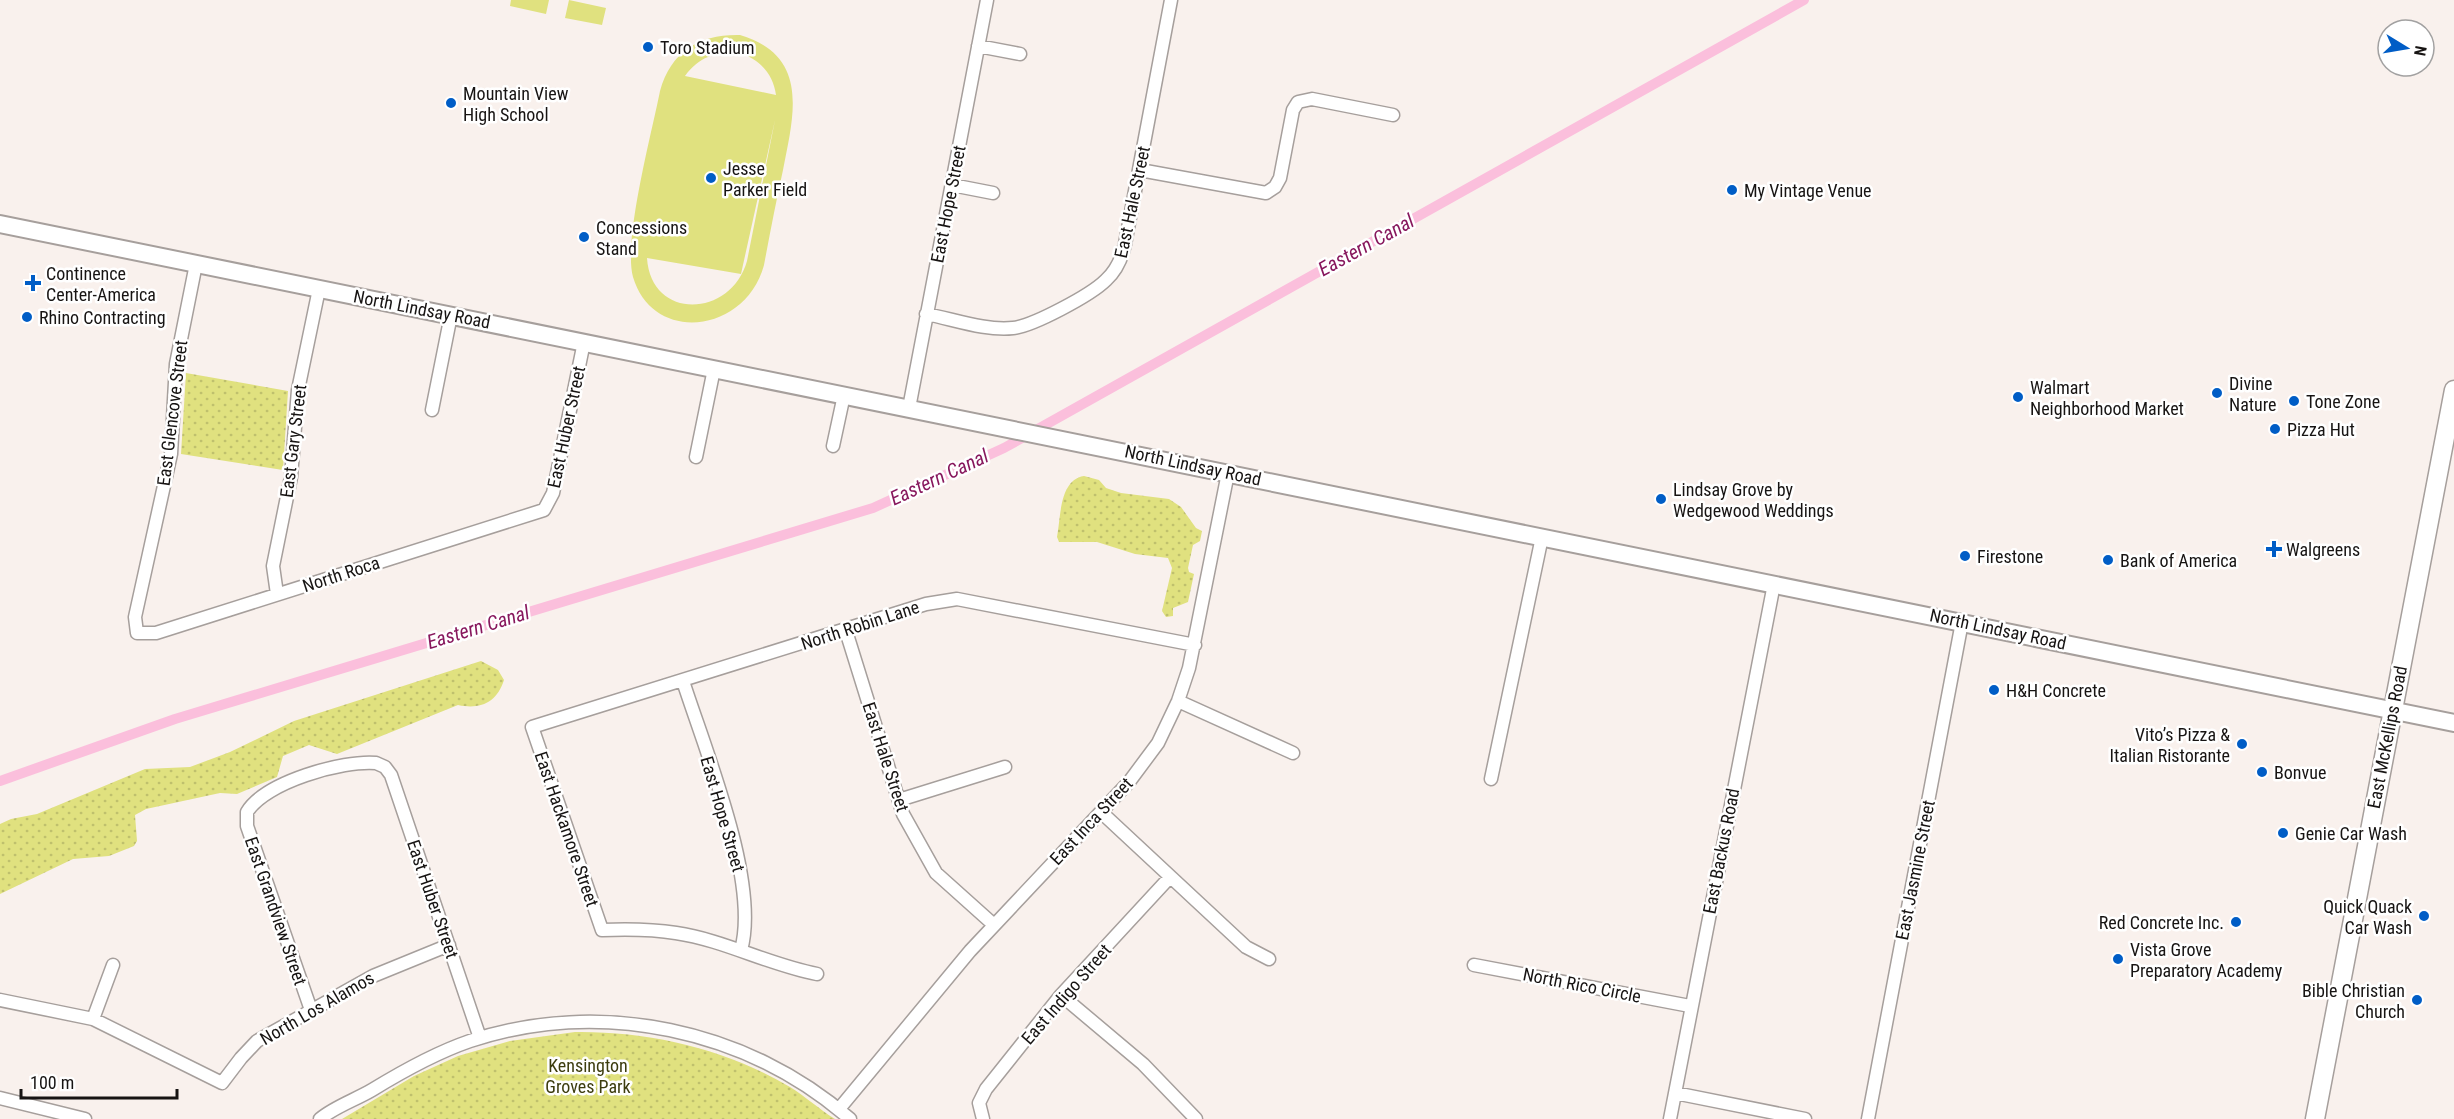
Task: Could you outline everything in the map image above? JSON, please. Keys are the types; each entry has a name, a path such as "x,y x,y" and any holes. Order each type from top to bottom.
{"main road":[{"name":"North Lindsay Road","path":"0,224 2454,723"},
{"name":"East McKellips Road","path":"2315,1119 2454,390"}],"street":[{"name":"East Hope Street","path":"909,408 987,0"},
{"name":"East Hale Street","path":"927,314 992,327 1020,327 1038,321 1097,287 1113,273 1123,254 1171,0"},
{"path":"978,46 1020,54"},
{"path":"1140,170 1266,193 1275,187 1280,178 1293,110 1298,102 1312,99 1393,115"},
{"path":"952,185 993,193"},
{"name":"East Glencove Street","path":"137,633 135,617 171,454 176,364 196,264"},
{"name":"East Gary Street","path":"277,594 273,566 291,477 298,390 319,289"},
{"path":"432,410 451,315"},
{"name":"East Huber Street","path":"544,510 554,493 584,342"},
{"path":"696,457 714,369"},
{"path":"833,446 844,395"},
{"name":"East Inca Street","path":"839,1109 994,925 1146,761 1178,701 1195,645 1228,473"},
{"name":"North Roca","path":"137,633 156,633 544,510"},
{"path":"1491,779 1542,537"},
{"name":"East Backus Road","path":"1670,1119 1773,584"},
{"name":"North Robin Lane","path":"532,727 846,631 926,604 957,599 1195,645"},
{"name":"East Jasmine Street","path":"1868,1119 1962,622"},
{"name":"East Hale Street","path":"846,631 903,814 936,873 994,925"},
{"name":"East Hope Street","path":"683,681 739,858 744,892 744,935 741,950"},
{"path":"1178,701 1293,753"},
{"name":"East Hackamore Street","path":"532,727 602,930 636,929 677,933 741,950"},
{"name":"East Grandview Street","path":"310,1010 247,826 247,812 258,800 308,773 366,762 381,764"},
{"name":"East Huber Street","path":"381,764 391,774 480,1038"},
{"path":"899,800 1005,767"},
{"path":"1101,812 1246,947 1269,959"},
{"name":"East Indigo Street","path":"983,1119 979,1103 986,1089 1061,995 1170,877"},
{"name":"North Los Alamos","path":"0,1000 17,1001 93,1019 222,1083 257,1041 385,970 449,945"},
{"path":"741,950 788,968 817,974"},
{"path":"93,1019 113,965"},
{"name":"North Rico Circle","path":"1474,965 1690,1006"},
{"path":"1061,995 1143,1064 1196,1119"},
{"path":"320,1119 428,1058 480,1038 523,1028 576,1022 627,1023 670,1029 720,1043 775,1067 839,1109 850,1119"},
{"path":"1675,1093 1805,1119"},
{"path":"0,1098 85,1119"}],"green space":[{"path":"511,0 549,0 546,14 510,6"},
{"path":"569,0 606,8 602,25 565,18"},
{"name":"Jesse Parker Field","path":"726,35 740,35 762,45 778,57 787,72 792,89 791,128 764,265 754,288 739,305 720,317 699,322 678,321 659,313 644,299 633,277 631,260 635,213 645,158 665,77 680,55 689,48 700,42","holes":["738,52 764,68 772,80 776,95 685,76 702,60","775,120 747,261 741,274","647,258 741,274 725,293 709,302 692,304 676,302 662,293 652,279"]},
{"path":"186,373 288,391 283,470 181,454"},
{"path":"1084,476 1099,480 1106,488 1121,493 1169,499 1181,507 1196,528 1202,531 1200,541 1193,545 1188,568 1189,572 1194,574 1188,602 1173,608 1173,616 1166,617 1162,611 1172,568 1168,558 1135,554 1097,542 1059,542 1057,537 1066,492 1070,484"},
{"path":"481,661 498,670 504,680 497,694 487,703 474,706 458,705 337,754 309,745 283,756 277,777 237,794 220,793 146,809 135,815 137,841 134,846 109,856 73,859 0,894 0,824 11,819 37,814 145,769 190,767 230,752 294,721"},
{"name":"Kensington Groves Park","path":"575,1032 659,1039 714,1053 740,1062 790,1087 835,1119 342,1119 414,1076 458,1056 510,1041"}],"waterway":[{"name":"Eastern Canal","path":"0,781 175,719 873,508 1004,448 1804,0"}],"place":[{"name":"Toro Stadium","path":"648,47"},
{"name":"Mountain View High School","path":"451,103"},
{"name":"Jesse Parker Field","path":"711,178"},
{"name":"My Vintage Venue","path":"1732,190"},
{"name":"Concessions Stand","path":"584,237"},
{"name":"Continence Center-America","path":"33,283"},
{"name":"Rhino Contracting","path":"27,317"},
{"name":"Divine Nature","path":"2217,393"},
{"name":"Walmart Neighborhood Market","path":"2018,397"},
{"name":"Tone Zone","path":"2294,401"},
{"name":"Pizza Hut","path":"2275,429"},
{"name":"Lindsay Grove by Wedgewood Weddings","path":"1661,499"},
{"name":"Walgreens","path":"2274,549"},
{"name":"Firestone","path":"1965,556"},
{"name":"Bank of America","path":"2108,560"},
{"name":"H&H Concrete","path":"1994,690"},
{"name":"Vito’s Pizza & Italian Ristorante","path":"2242,744"},
{"name":"Bonvue","path":"2262,772"},
{"name":"Genie Car Wash","path":"2283,833"},
{"name":"Quick Quack Car Wash","path":"2424,916"},
{"name":"Red Concrete Inc.","path":"2236,922"},
{"name":"Vista Grove Preparatory Academy","path":"2118,959"},
{"name":"Bible Christian Church","path":"2417,1000"}]}
